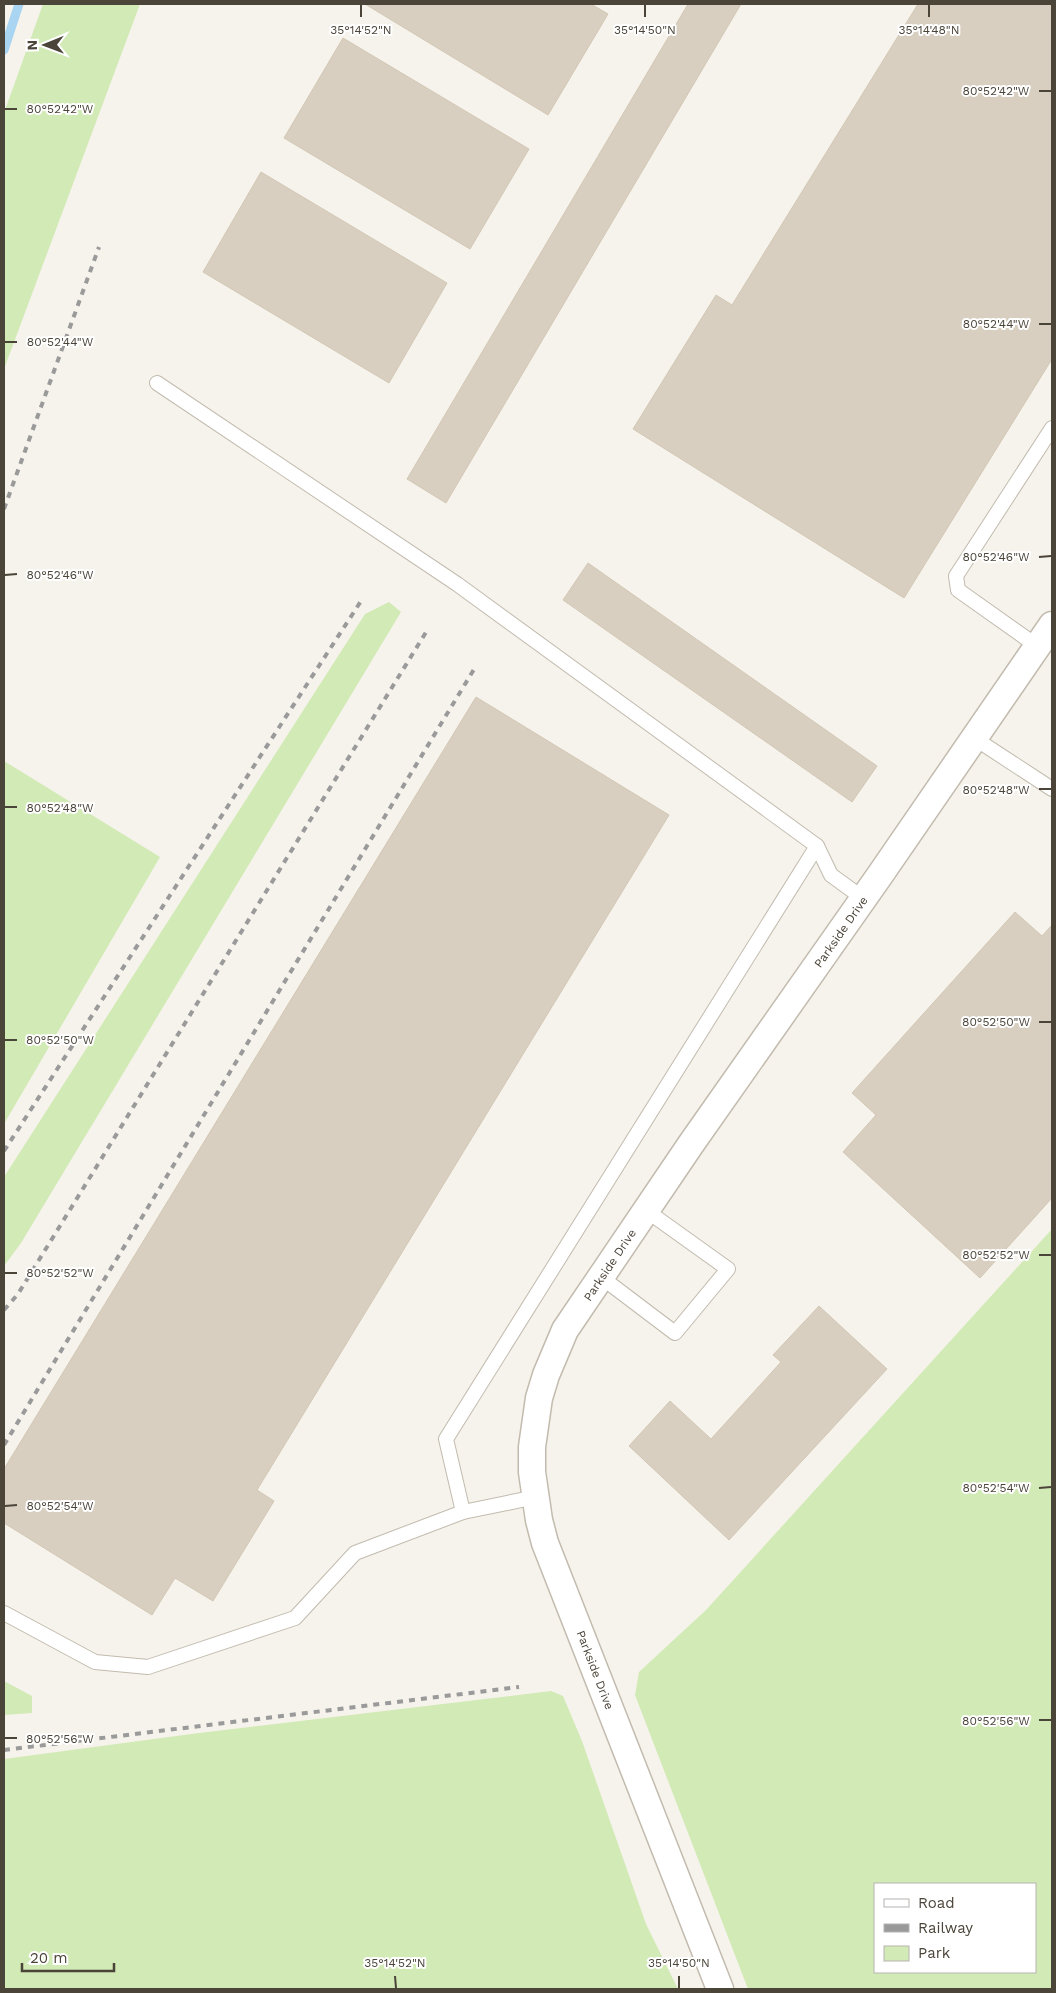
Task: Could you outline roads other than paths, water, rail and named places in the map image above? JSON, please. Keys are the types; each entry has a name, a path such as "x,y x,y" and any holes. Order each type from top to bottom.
{"street":[{"name":"Parkside Drive","path":"720,1989 545,1543 538,1520 532,1472 532,1447 540,1398 546,1375 565,1330 691,1144 864,899 1052,624"}],"lane":[{"path":"156,383 457,584 817,846 831,875 864,899"},
{"path":"1037,646 958,590 956,576 1052,428"},
{"path":"974,738 1052,789"},
{"path":"463,1512 446,1440 817,846"},
{"path":"601,1277 675,1333 728,1269 646,1211"},
{"path":"4,1613 95,1662 148,1667 295,1618 355,1552 463,1512 536,1497"}],"waterway":[{"path":"4,50 19,4"}],"railway":[{"path":"4,509 99,247"},
{"path":"4,1151 363,598"},
{"path":"4,1310 18,1294 428,629"},
{"path":"4,1445 476,666"},
{"path":"4,1750 519,1687"}]}
